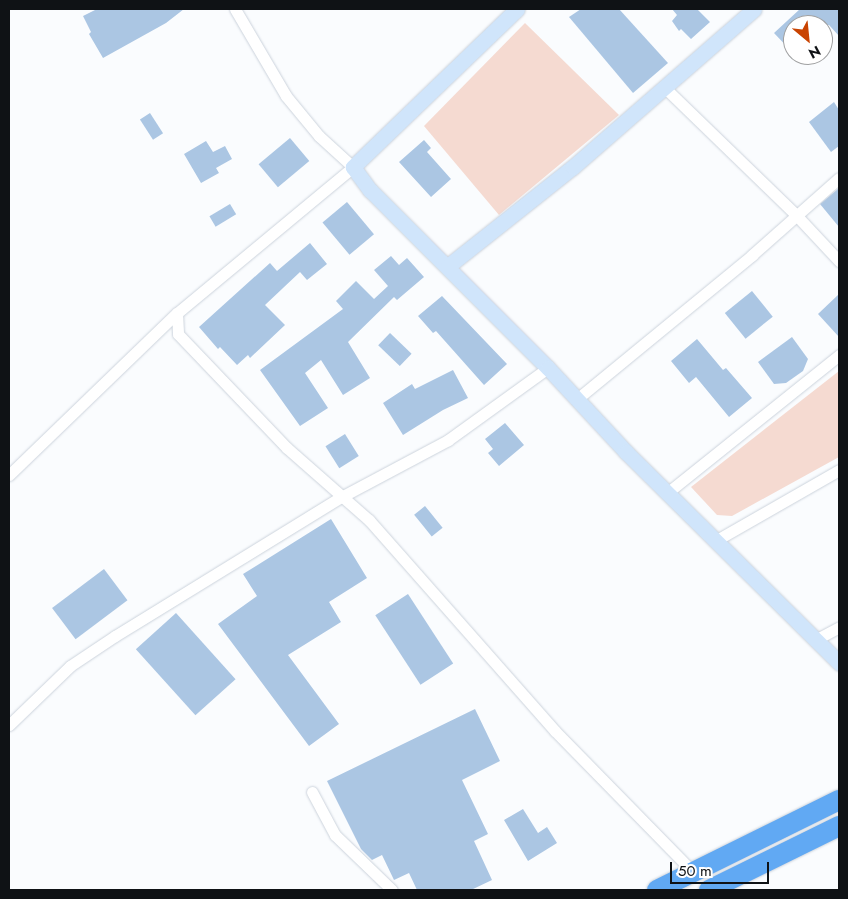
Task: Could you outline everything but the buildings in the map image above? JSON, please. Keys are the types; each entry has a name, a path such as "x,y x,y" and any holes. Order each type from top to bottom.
{"highway":[{"path":"657,890 839,800"},
{"path":"709,890 839,826"}],"street":[{"path":"235,9 286,96 319,136 353,167 370,190 548,368 667,493 839,664"},
{"path":"9,474 177,313 353,167 516,9"},
{"path":"448,266 572,167 754,9"},
{"path":"664,87 797,216 839,261"},
{"path":"576,399 797,216 839,178"},
{"path":"177,313 178,334 287,448 369,520 555,731 693,872"},
{"path":"667,493 839,355"},
{"path":"9,724 70,666 341,497 448,440 548,368"},
{"path":"715,541 839,470"},
{"path":"815,640 839,627"},
{"path":"312,792 334,835 392,890"}],"shaded area":[{"path":"525,23 619,115 499,215 424,126"},
{"path":"839,371 839,457 732,516 717,515 691,487"}]}
